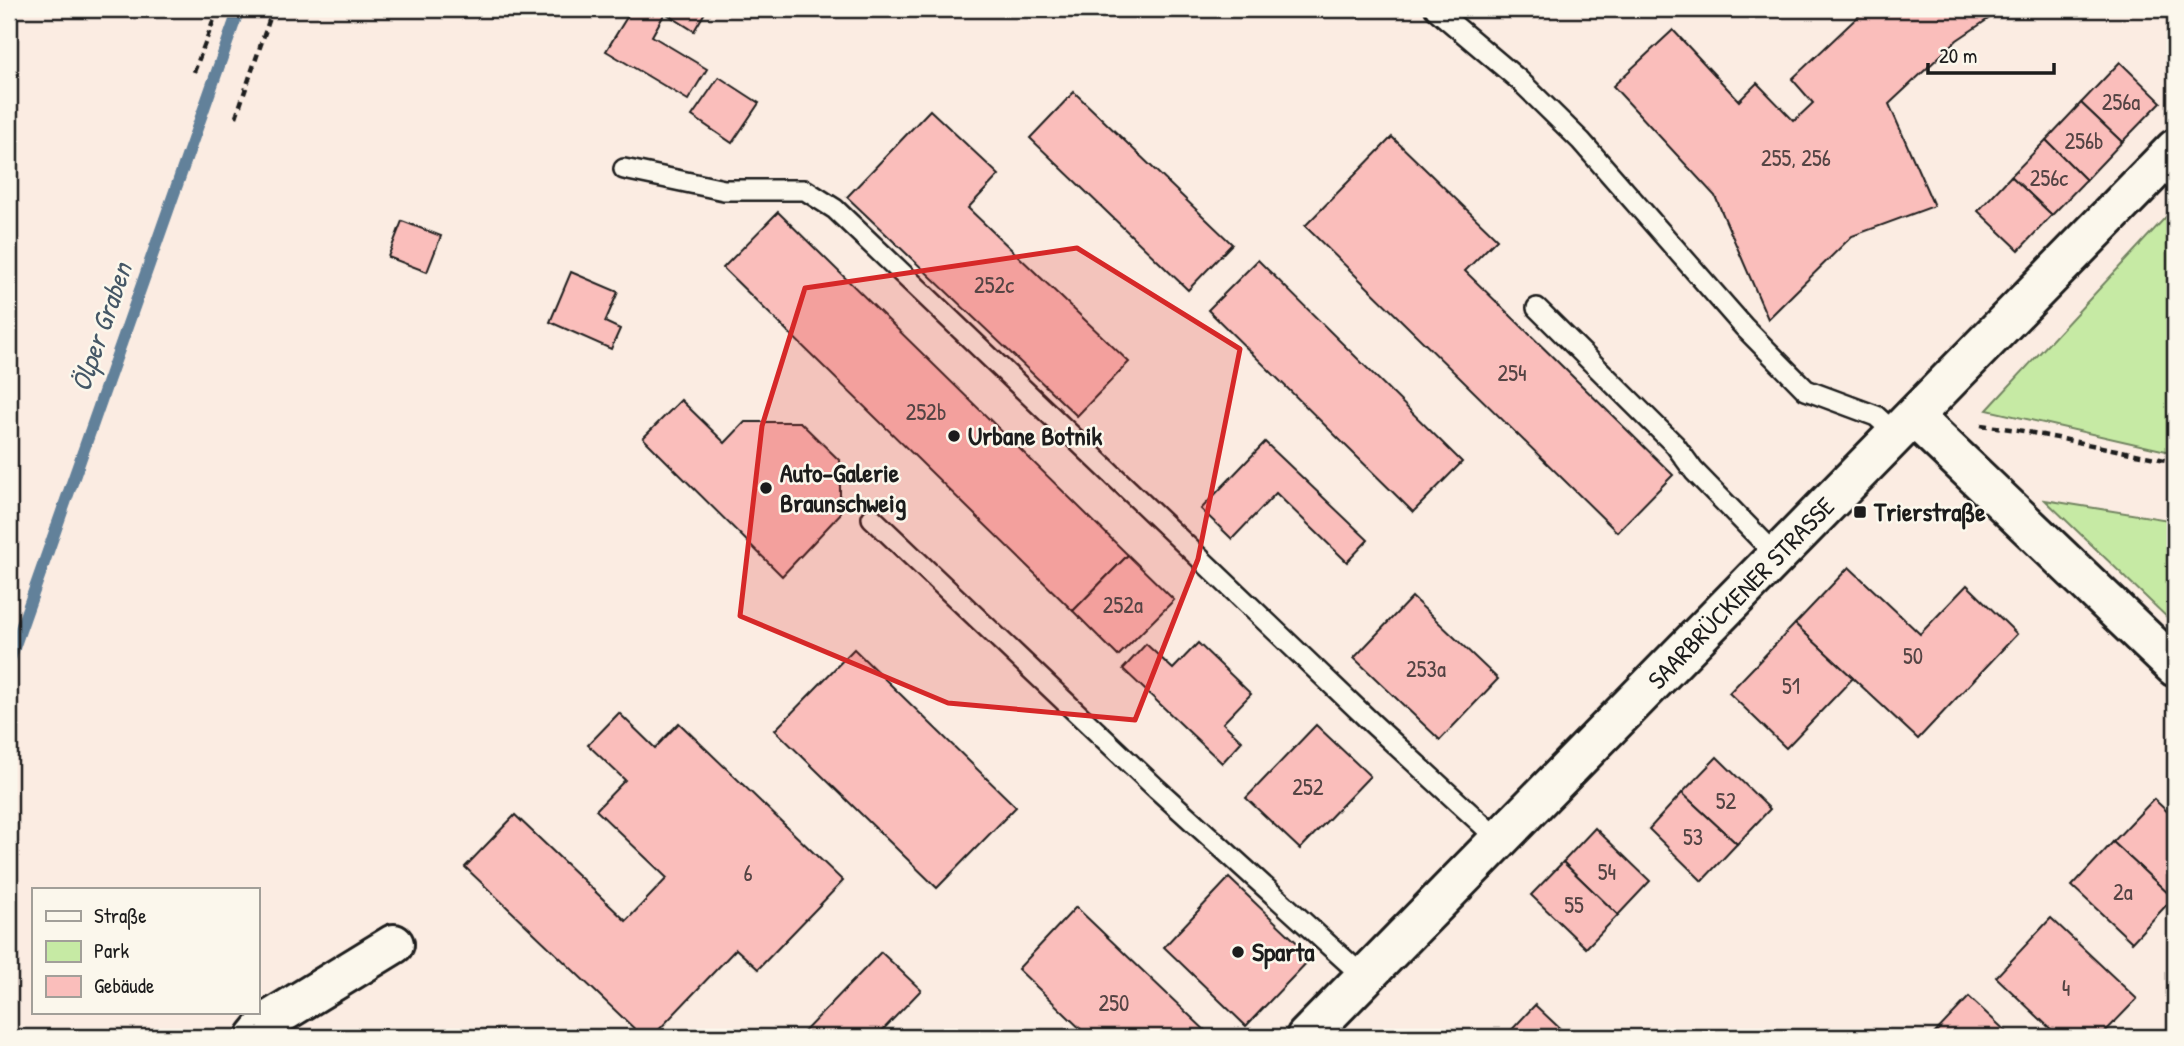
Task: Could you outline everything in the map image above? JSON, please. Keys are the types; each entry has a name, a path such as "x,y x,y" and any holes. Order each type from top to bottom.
{"street":[{"name":"SAARBRÜCKENER STRASSE","path":"1306,1037 2175,149"},
{"path":"1905,426 2175,667"},
{"path":"257,1037 270,1020 394,944"}],"lane":[{"path":"1435,9 1519,80 1581,141 1744,327 1806,390 1905,426"},
{"path":"624,169 724,190 805,190 835,209 1363,714 1499,840"},
{"path":"1537,308 1675,445 1694,471 1777,556"},
{"path":"872,518 1157,789 1365,978"}],"path":[{"path":"194,72 218,9"},
{"path":"236,117 273,9"},
{"path":"1980,425 2018,430 2175,463"}],"highlighted area":[{"path":"1077,248 1240,349 1198,559 1135,720 948,703 740,616 762,426 805,288"}],"green space":[{"path":"2175,207 2175,453 1987,410"},
{"path":"2045,500 2175,521 2175,625"}],"building":[{"path":"632,9 707,9 694,31 665,13 652,36 707,69 688,100 606,51"},
{"path":"1866,9 2003,9 1957,40 1889,104 1934,206 1852,236 1768,319 1715,196 1613,86 1673,30 1739,101 1757,83 1794,121 1813,103 1792,79"},
{"path":"2120,62 2161,102 2122,142 2081,103"},
{"path":"719,77 759,103 732,143 692,116"},
{"path":"1074,92 1232,244 1188,290 1030,138"},
{"path":"2081,103 2122,142 2086,180 2046,140"},
{"path":"930,110 999,175 968,208 1129,362 1077,416 847,197"},
{"path":"1392,137 1497,239 1465,271 1673,475 1617,532 1305,226"},
{"path":"2046,140 2086,180 2052,215 2011,176"},
{"path":"2011,176 2052,215 2019,250 1978,211"},
{"path":"778,212 1128,555 1073,611 723,268"},
{"path":"402,221 441,236 427,272 388,257"},
{"path":"1258,260 1462,462 1413,512 1208,310"},
{"path":"571,272 618,292 605,322 620,329 611,349 550,322"},
{"name":"Auto-Galerie Braunschweig","path":"681,400 725,443 745,422 800,422 840,461 840,514 782,576 643,438"},
{"path":"1265,442 1368,540 1347,562 1276,493 1232,539 1201,509"},
{"path":"1128,555 1174,600 1118,656 1073,611"},
{"path":"1849,567 1920,634 1967,585 2017,634 1918,739 1795,624"},
{"path":"1412,597 1498,679 1440,740 1354,658"},
{"path":"1795,624 1853,678 1786,748 1729,693"},
{"path":"1198,643 1251,694 1223,723 1242,741 1222,763 1123,669 1146,644 1173,669"},
{"path":"854,649 1016,807 937,888 775,730"},
{"path":"619,713 655,748 679,723 843,881 758,969 736,949 652,1037 643,1037 465,867 515,815 626,921 667,878 596,810 625,780 588,745"},
{"path":"1316,725 1370,776 1300,849 1246,798"},
{"path":"1717,757 1770,809 1737,844 1682,793"},
{"path":"1682,793 1737,844 1702,881 1649,829"},
{"path":"2154,799 2175,819 2173,898 2113,842"},
{"path":"1595,828 1650,881 1618,915 1563,862"},
{"path":"2113,842 2173,898 2132,942 2072,886"},
{"path":"1563,862 1618,915 1586,948 1531,895"},
{"name":"Sparta","path":"1229,878 1312,957 1246,1026 1164,947"},
{"path":"1076,907 1211,1036 1089,1037 1018,969"},
{"path":"2051,918 2137,999 2100,1037 2059,1037 1996,977"},
{"path":"881,952 921,990 876,1037 799,1037"},
{"path":"1969,997 2012,1037 1931,1037"},
{"path":"1535,1005 1569,1037 1505,1037"}],"waterway":[{"name":"Ölper Graben","path":"9,662 239,9"}],"place":[{"name":"Urbane Botnik","path":"954,436"},
{"name":"Auto-Galerie Braunschweig","path":"766,488"},
{"name":"Trierstraße","path":"1860,512"},
{"name":"Sparta","path":"1238,952"}]}
